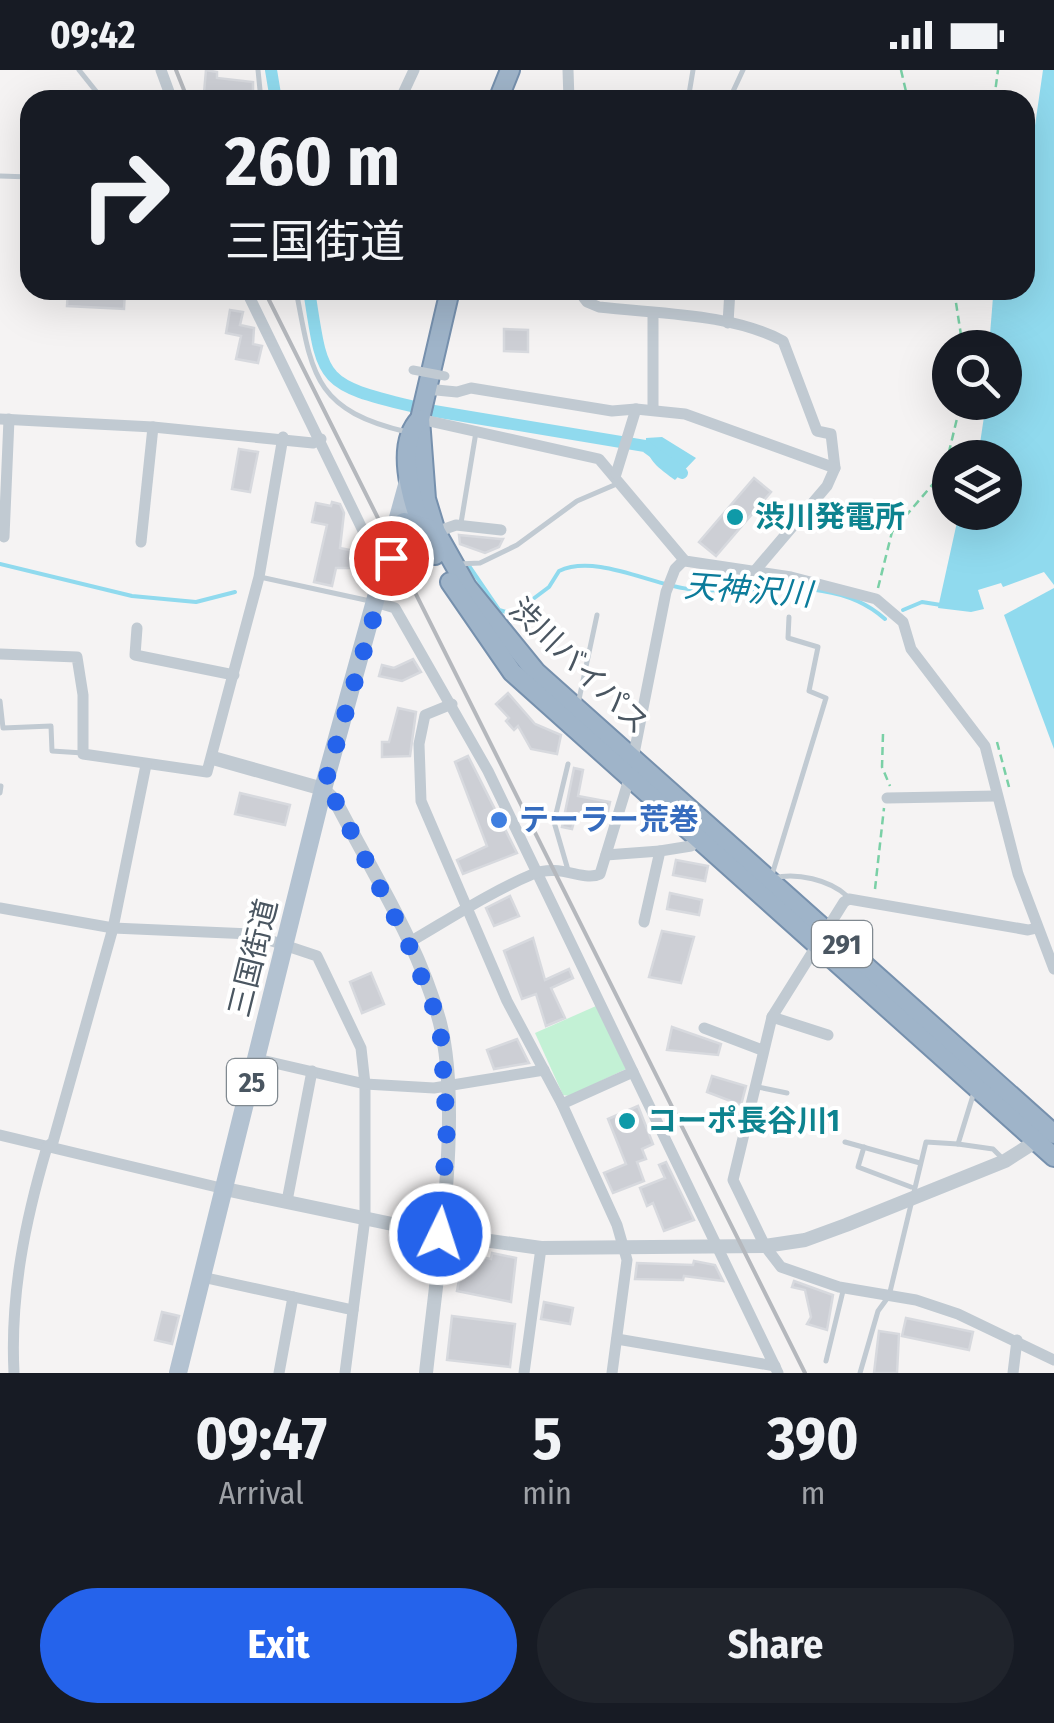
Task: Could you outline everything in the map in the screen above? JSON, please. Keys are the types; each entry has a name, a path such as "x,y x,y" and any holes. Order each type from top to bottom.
{"highway":[{"name":"三国街道","path":"412,434 448,300"},
{"name":"渋川バイパス","path":"412,434 410,474 436,557 512,672 630,779 771,879 820,936 976,1086 1049,1134"},
{"name":"渋川バイパス","path":"412,434 428,528 506,640 632,757 704,834 1049,1134 1054,1158"},
{"path":"398,526 428,528"},
{"path":"388,552 410,538 420,541 436,557"}],"main road":[{"name":"三国街道","path":"388,552 410,474 412,434"},
{"name":"三国街道","path":"178,1373 323,790 339,708 388,552 412,434"}],"street":[{"path":"251,300 370,545 388,552"},
{"path":"585,300 600,307 728,323 760,330 782,342 817,431 831,434 835,468 827,486 753,573"},
{"path":"728,323 729,300"},
{"path":"653,314 653,409"},
{"path":"413,370 444,376"},
{"path":"426,389 457,392 471,388 612,410 636,408 685,414 835,468"},
{"path":"619,478 636,408"},
{"path":"4,537 5,419 154,426 313,443 321,439"},
{"path":"140,542 154,426"},
{"path":"412,434 476,432 588,455 619,478 684,560 790,577 876,599 902,622 911,650 980,735 1037,928 1054,969"},
{"path":"0,654 77,657 83,695 83,754 207,772 214,758 260,577 283,437"},
{"path":"428,528 461,525 501,530"},
{"path":"408,943 534,873 568,870 596,877 630,779 667,588 684,560"},
{"path":"374,601 396,608 452,704 776,1370"},
{"path":"137,628 135,656 234,675"},
{"path":"452,704 425,715 419,744 421,801 507,1001 562,1104 617,1225 627,1260 612,1373"},
{"path":"214,758 323,790 336,802 408,943 440,1024 446,1088 440,1234 426,1373"},
{"path":"14,1373 12,1327 27,1216 47,1147 53,1142 113,928 146,766"},
{"path":"887,798 996,796"},
{"path":"606,855 692,846 704,834"},
{"path":"644,922 660,851"},
{"path":"1037,928 1028,930 849,899 820,936 772,1017 733,1180 765,1246 781,1267 844,1288 958,1314 1054,1360"},
{"path":"0,908 113,928 252,934 284,948 317,956 361,1048 366,1084 366,1218 345,1373"},
{"path":"772,1017 828,1035"},
{"path":"704,1028 762,1050"},
{"path":"257,1059 366,1084 446,1088 544,1070"},
{"path":"287,1201 312,1071"},
{"path":"562,1104 633,1072"},
{"path":"752,1110 800,1126"},
{"path":"0,1135 225,1189 440,1234 541,1248 624,1251 765,1246 805,1240 910,1194 1005,1161 1049,1134"},
{"path":"524,1373 541,1248"},
{"path":"202,1277 354,1310"},
{"path":"279,1373 293,1297"},
{"path":"617,1339 776,1370"},
{"path":"1013,1373 1017,1340"}],"lane":[{"path":"79,70 95,90"},
{"path":"298,300 306,355 325,388 348,412 412,434"},
{"path":"461,525 476,432"},
{"path":"454,566 480,563 517,544 577,501 619,478"},
{"path":"260,577 374,601"},
{"path":"576,708 584,693 597,615"},
{"path":"771,879 826,698 809,691 818,648 788,638 788,617"},
{"path":"0,701 0,737"},
{"path":"3,728 51,726 52,750 83,754"},
{"path":"568,764 554,822 568,870"},
{"path":"0,793 1,786"},
{"path":"771,879 785,875 835,885 849,899"},
{"path":"958,1144 976,1086"},
{"path":"758,1087 787,1092"},
{"path":"845,1142 920,1163"},
{"path":"860,1373 878,1311 889,1296 910,1218 910,1194 926,1142 993,1149 1005,1161"},
{"path":"864,1148 858,1167 910,1194"},
{"path":"826,1361 844,1288"}],"path":[{"path":"956,300 960,330"},
{"path":"876,599 892,532 940,476 956,420"},
{"path":"870,903 879,878 890,786 882,767 883,734"}],"green space":[{"path":"596,1006 626,1069 569,1096 563,1095 535,1033"}],"water":[{"path":"1043,70 1054,70 1054,585 1044,572 1003,587 1001,583 978,590 984,609 971,612 938,608 955,530 1022,530 1022,440 981,440 983,420 1022,420 1022,330 990,330 993,300 1035,300 1035,126"},
{"path":"662,437 696,458 675,480 654,463 648,452 646,438"},
{"path":"1054,588 1054,749 1004,615"}],"building":[{"path":"206,70 217,72 217,78 253,82 253,90 204,90"},
{"path":"67,300 124,300 124,309 67,306"},
{"path":"230,310 243,312 240,325 254,328 253,344 262,346 258,363 236,359 241,336 226,333"},
{"path":"504,329 528,330 528,352 504,351"},
{"path":"239,449 258,452 250,492 232,489"},
{"name":"渋川発電所","path":"754,478 771,492 716,556 699,542"},
{"path":"332,502 340,504 344,513 340,548 364,553 362,568 336,568 332,586 314,582 327,525 312,522 316,503 331,506"},
{"path":"459,535 503,539 499,547 485,553 460,544"},
{"path":"413,659 421,672 402,681 379,676 382,665 394,668"},
{"path":"508,693 535,724 561,735 557,754 531,749 518,726 514,730 506,721 509,718 496,704"},
{"path":"398,708 416,712 410,756 382,757 382,742 389,742"},
{"path":"468,756 517,853 463,874 457,860 487,846 455,762"},
{"path":"574,768 583,770 578,796 610,802 606,820 576,814 572,829 562,827"},
{"path":"240,793 290,805 285,825 235,814"},
{"path":"676,860 708,866 705,881 673,875"},
{"path":"670,893 702,900 699,915 667,909"},
{"path":"510,896 519,916 494,926 486,908"},
{"path":"662,931 694,937 681,983 649,977"},
{"path":"533,938 545,980 569,969 573,978 551,988 565,1018 546,1026 536,994 522,999 504,951"},
{"path":"371,973 384,1004 362,1013 350,982"},
{"path":"672,1027 721,1044 718,1055 667,1050"},
{"path":"517,1039 529,1063 494,1069 487,1050"},
{"path":"712,1076 746,1086 741,1105 707,1092"},
{"path":"638,1106 653,1144 642,1149 646,1159 637,1162 644,1181 613,1193 604,1173 626,1164 608,1119"},
{"path":"666,1162 694,1220 664,1231 653,1203 647,1206 640,1188 665,1178 659,1165"},
{"path":"492,1253 516,1258 511,1302 457,1291 463,1258 470,1259 471,1255 491,1259"},
{"path":"694,1261 715,1265 723,1281 684,1276 683,1280 635,1279 637,1263 693,1265"},
{"path":"794,1281 833,1295 827,1330 807,1324 811,1317 805,1290 792,1287"},
{"path":"544,1302 573,1308 570,1324 541,1319"},
{"path":"162,1312 179,1316 172,1344 155,1340"},
{"path":"452,1316 515,1324 510,1367 447,1360"},
{"path":"906,1318 973,1332 969,1350 902,1336"},
{"path":"879,1331 899,1334 897,1373 874,1373"}],"waterway":[{"path":"271,70 274,90"},
{"path":"311,300 318,343 331,374 358,391 411,406"},
{"path":"428,410 645,446 682,473"},
{"name":"天神沢川","path":"0,564 132,596 196,602 235,592"},
{"name":"天神沢川","path":"469,566 499,610 513,614 549,587 559,571 589,566 688,589 816,590 864,604 885,619"},
{"name":"天神沢川","path":"903,610 922,602 941,605"}],"railway":[{"path":"176,70 184,90"},
{"path":"269,300 805,1373"}],"place":[{"name":"渋川発電所","path":"735,517"},
{"name":"テーラー荒巻","path":"499,820"},
{"name":"コーポ長谷川1","path":"627,1121"}],"route":[{"path":"391,558 323,790 336,802 408,943 440,1024 447,1127 440,1234"}]}
